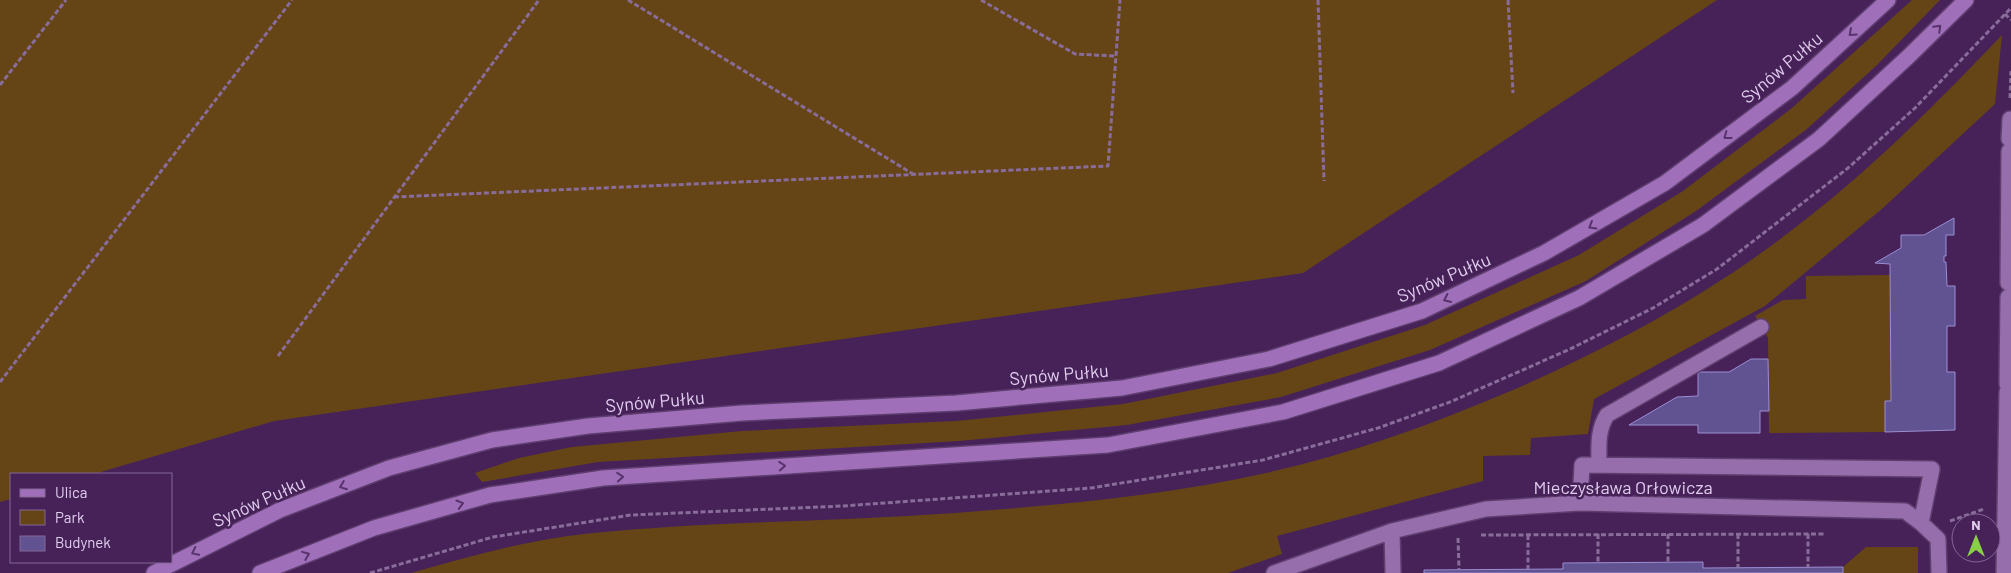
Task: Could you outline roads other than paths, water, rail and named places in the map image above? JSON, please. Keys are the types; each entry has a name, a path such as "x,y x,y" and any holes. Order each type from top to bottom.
{"main road":[{"name":"Synów Pułku","path":"154,573 280,510 388,468 492,440 588,426 732,414 956,403 1122,388 1269,359 1422,311 1544,254 1665,183 1792,88 1888,0"},
{"path":"260,573 374,528 490,495 603,478 1108,445 1283,412 1439,363 1578,298 1703,226 1819,139 1909,56 1966,0"}],"street":[{"path":"2004,573 2008,388 2010,113"},
{"path":"1598,465 1599,435 1607,415 1762,327"},
{"path":"1580,503 1582,465 1932,469 1921,523"},
{"name":"Mieczysława Orłowicza","path":"1274,573 1392,531 1486,509 1580,503 1905,511 1938,539 1939,573"},
{"path":"1392,531 1393,573"}]}
